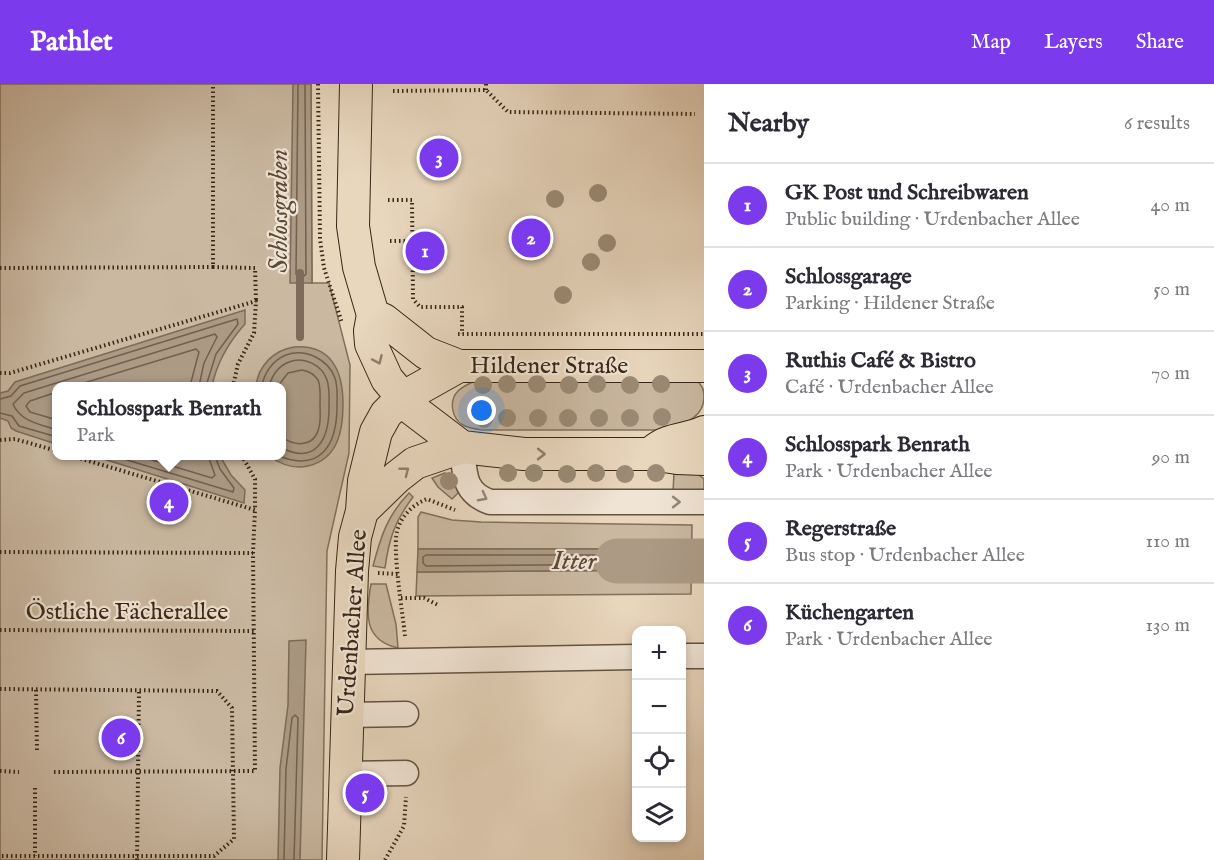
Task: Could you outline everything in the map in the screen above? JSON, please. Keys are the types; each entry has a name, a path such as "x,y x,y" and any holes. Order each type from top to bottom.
{"main road":[{"path":"356,84 353,226 359,267 373,315 370,331 371,344 387,379 402,398 420,416 462,447"},
{"name":"Hildener Straße","path":"373,315 384,320 426,353 459,366 704,366"},
{"name":"Urdenbacher Allee","path":"343,860 355,537 362,511 364,481 376,432 386,414 402,398 459,366"},
{"path":"650,454 664,442 695,437 704,432"},
{"path":"362,511 415,463 462,447 524,454 650,454 704,459"}],"street":[{"path":"462,447 466,483 480,498 490,501 704,502"},
{"path":"686,656 704,656"},
{"path":"349,662 632,657"},
{"path":"347,715 406,714"},
{"path":"345,774 406,773"}],"path":[{"path":"213,84 213,267"},
{"path":"486,84 486,90 508,112 694,114"},
{"path":"393,91 486,90"},
{"path":"388,200 412,200 413,299 420,307 462,307 462,334"},
{"path":"390,241 412,241"},
{"path":"0,268 255,268 254,333 238,364 234,382"},
{"path":"0,373 10,374 256,301"},
{"path":"454,334 704,334"},
{"path":"0,440 15,439 52,450"},
{"path":"86,460 255,510"},
{"path":"54,772 255,771 253,553 255,479 244,460"},
{"path":"405,639 398,574 398,528 411,508 427,499"},
{"path":"0,552 253,553"},
{"path":"372,573 398,574"},
{"path":"401,598 424,598 438,605"},
{"name":"Östliche Fächerallee","path":"0,630 255,631"},
{"path":"0,689 217,691 232,708 234,839 214,856 137,858 0,856"},
{"path":"36,690 37,752"},
{"path":"137,858 139,690"},
{"path":"0,771 19,772"},
{"path":"35,788 35,856"}],"shaded area":[{"path":"0,84 311,84 312,283 329,283 350,365 349,453 327,551 322,860 0,860"},
{"path":"480,379 696,380 702,387 704,397 703,404 696,415 666,430 482,430 469,428 459,422 452,404 458,391"},
{"path":"674,471 690,472 701,476 704,479 704,494 673,493"},
{"path":"445,473 461,490 452,499 438,487 432,478"},
{"path":"409,493 413,497 394,530 385,568 373,566 386,527 395,510"},
{"path":"421,512 452,520 481,522 692,525 691,594 416,596 417,572 678,570 678,549 418,549 418,517"},
{"path":"371,584 386,584 396,624 398,648 378,639 373,632 368,615"}],"water":[{"path":"293,84 311,84 312,283 290,283"},
{"path":"245,310 245,324 224,353 213,382 52,382 52,443 16,431 11,428 8,421 0,418 0,393 8,391 15,382"},
{"path":"307,347 318,350 333,362 341,381 342,424 337,443 326,457 303,467 287,465 276,460 286,460 286,382 257,382 268,360 287,349"},
{"path":"107,460 222,460 231,475 245,490 244,503"},
{"path":"418,549 679,549 678,570 417,572"},
{"path":"306,640 300,860 278,860 280,768 288,705 289,641"}],"waterway":[{"name":"Schlossgraben","path":"300,273 300,337"},
{"name":"Itter","path":"617,561 704,561"}],"place":[{"name":"Ruthis Café & Bistro","path":"439,158"},
{"name":"Schlossgarage","path":"531,238"},
{"name":"GK Post und Schreibwaren","path":"425,251"},
{"name":"Schlosspark Benrath","path":"169,502"},
{"name":"Küchengarten","path":"121,738"},
{"name":"Regerstraße","path":"365,793"}]}
